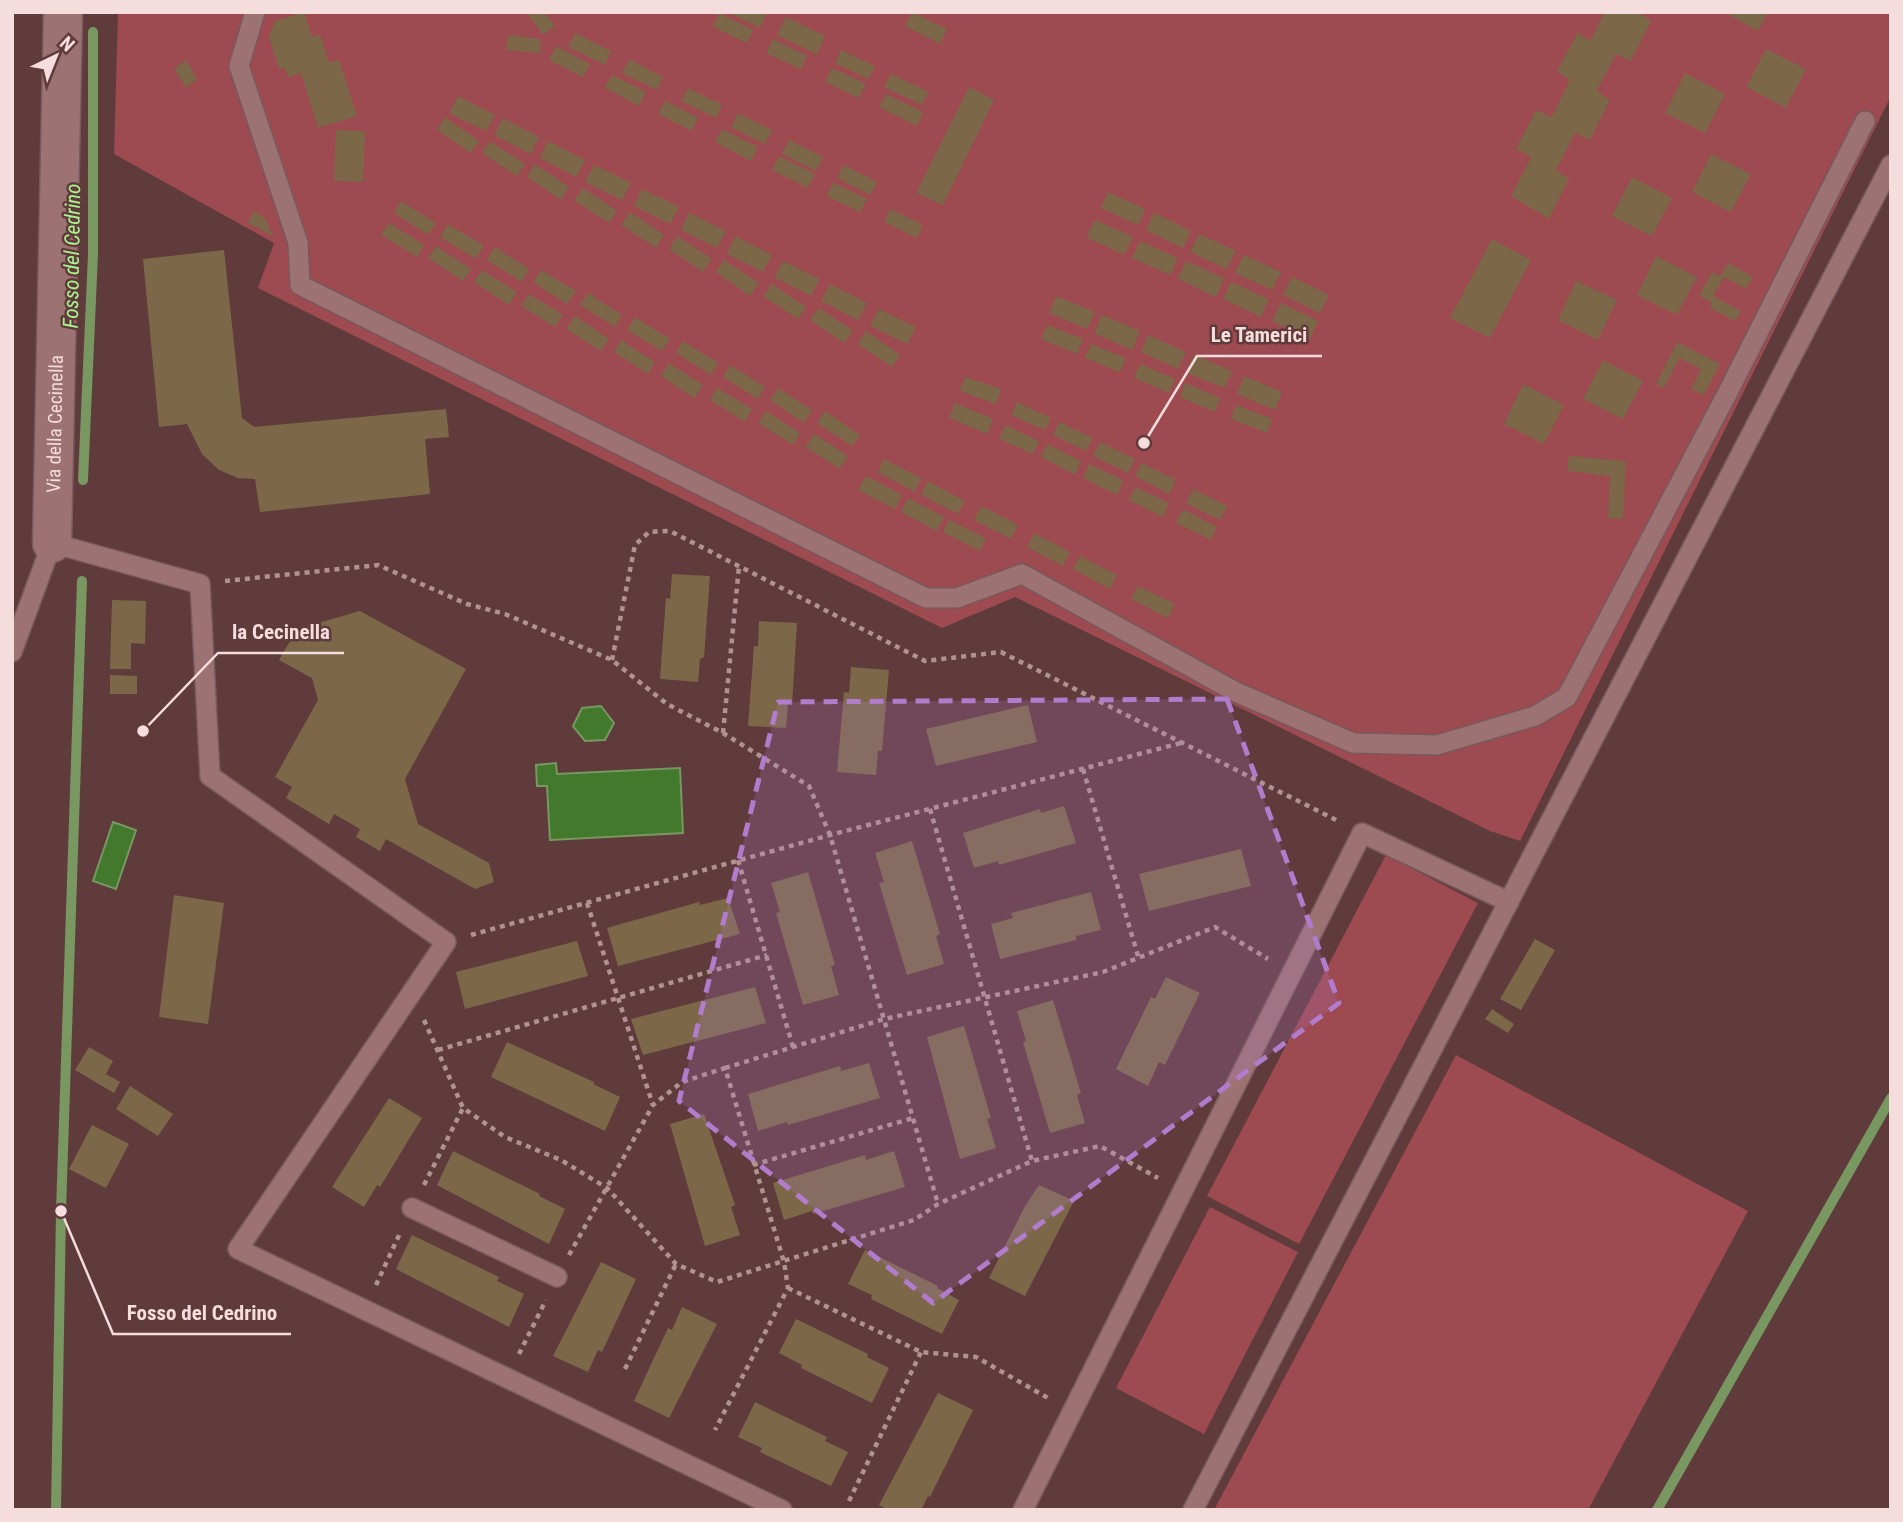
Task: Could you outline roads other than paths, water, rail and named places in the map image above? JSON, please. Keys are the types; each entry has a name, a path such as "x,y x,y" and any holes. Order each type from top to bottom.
{"street":[{"name":"Via della Cecinella","path":"52,543 63,12"}],"lane":[{"path":"255,12 239,66 298,243 300,285 926,598 957,598 1022,574 1236,692 1353,743 1437,745 1535,716 1567,697 1728,392 1866,121"},
{"path":"1193,1510 1891,165"},
{"path":"12,652 52,543 200,584 210,776 446,942 237,1249 782,1510"},
{"path":"1023,1510 1362,833 1509,902"},
{"path":"412,1208 557,1277"}],"waterway":[{"name":"Fosso del Cedrino","path":"83,480 93,254 93,32"},
{"name":"Fosso del Cedrino","path":"56,1510 61,1211 82,581"},
{"path":"1657,1510 1891,1098"}],"place":[{"name":"Le Tamerici","path":"1144,443"},
{"name":"la Cecinella","path":"143,731"},
{"name":"Fosso del Cedrino","path":"61,1211"}]}
